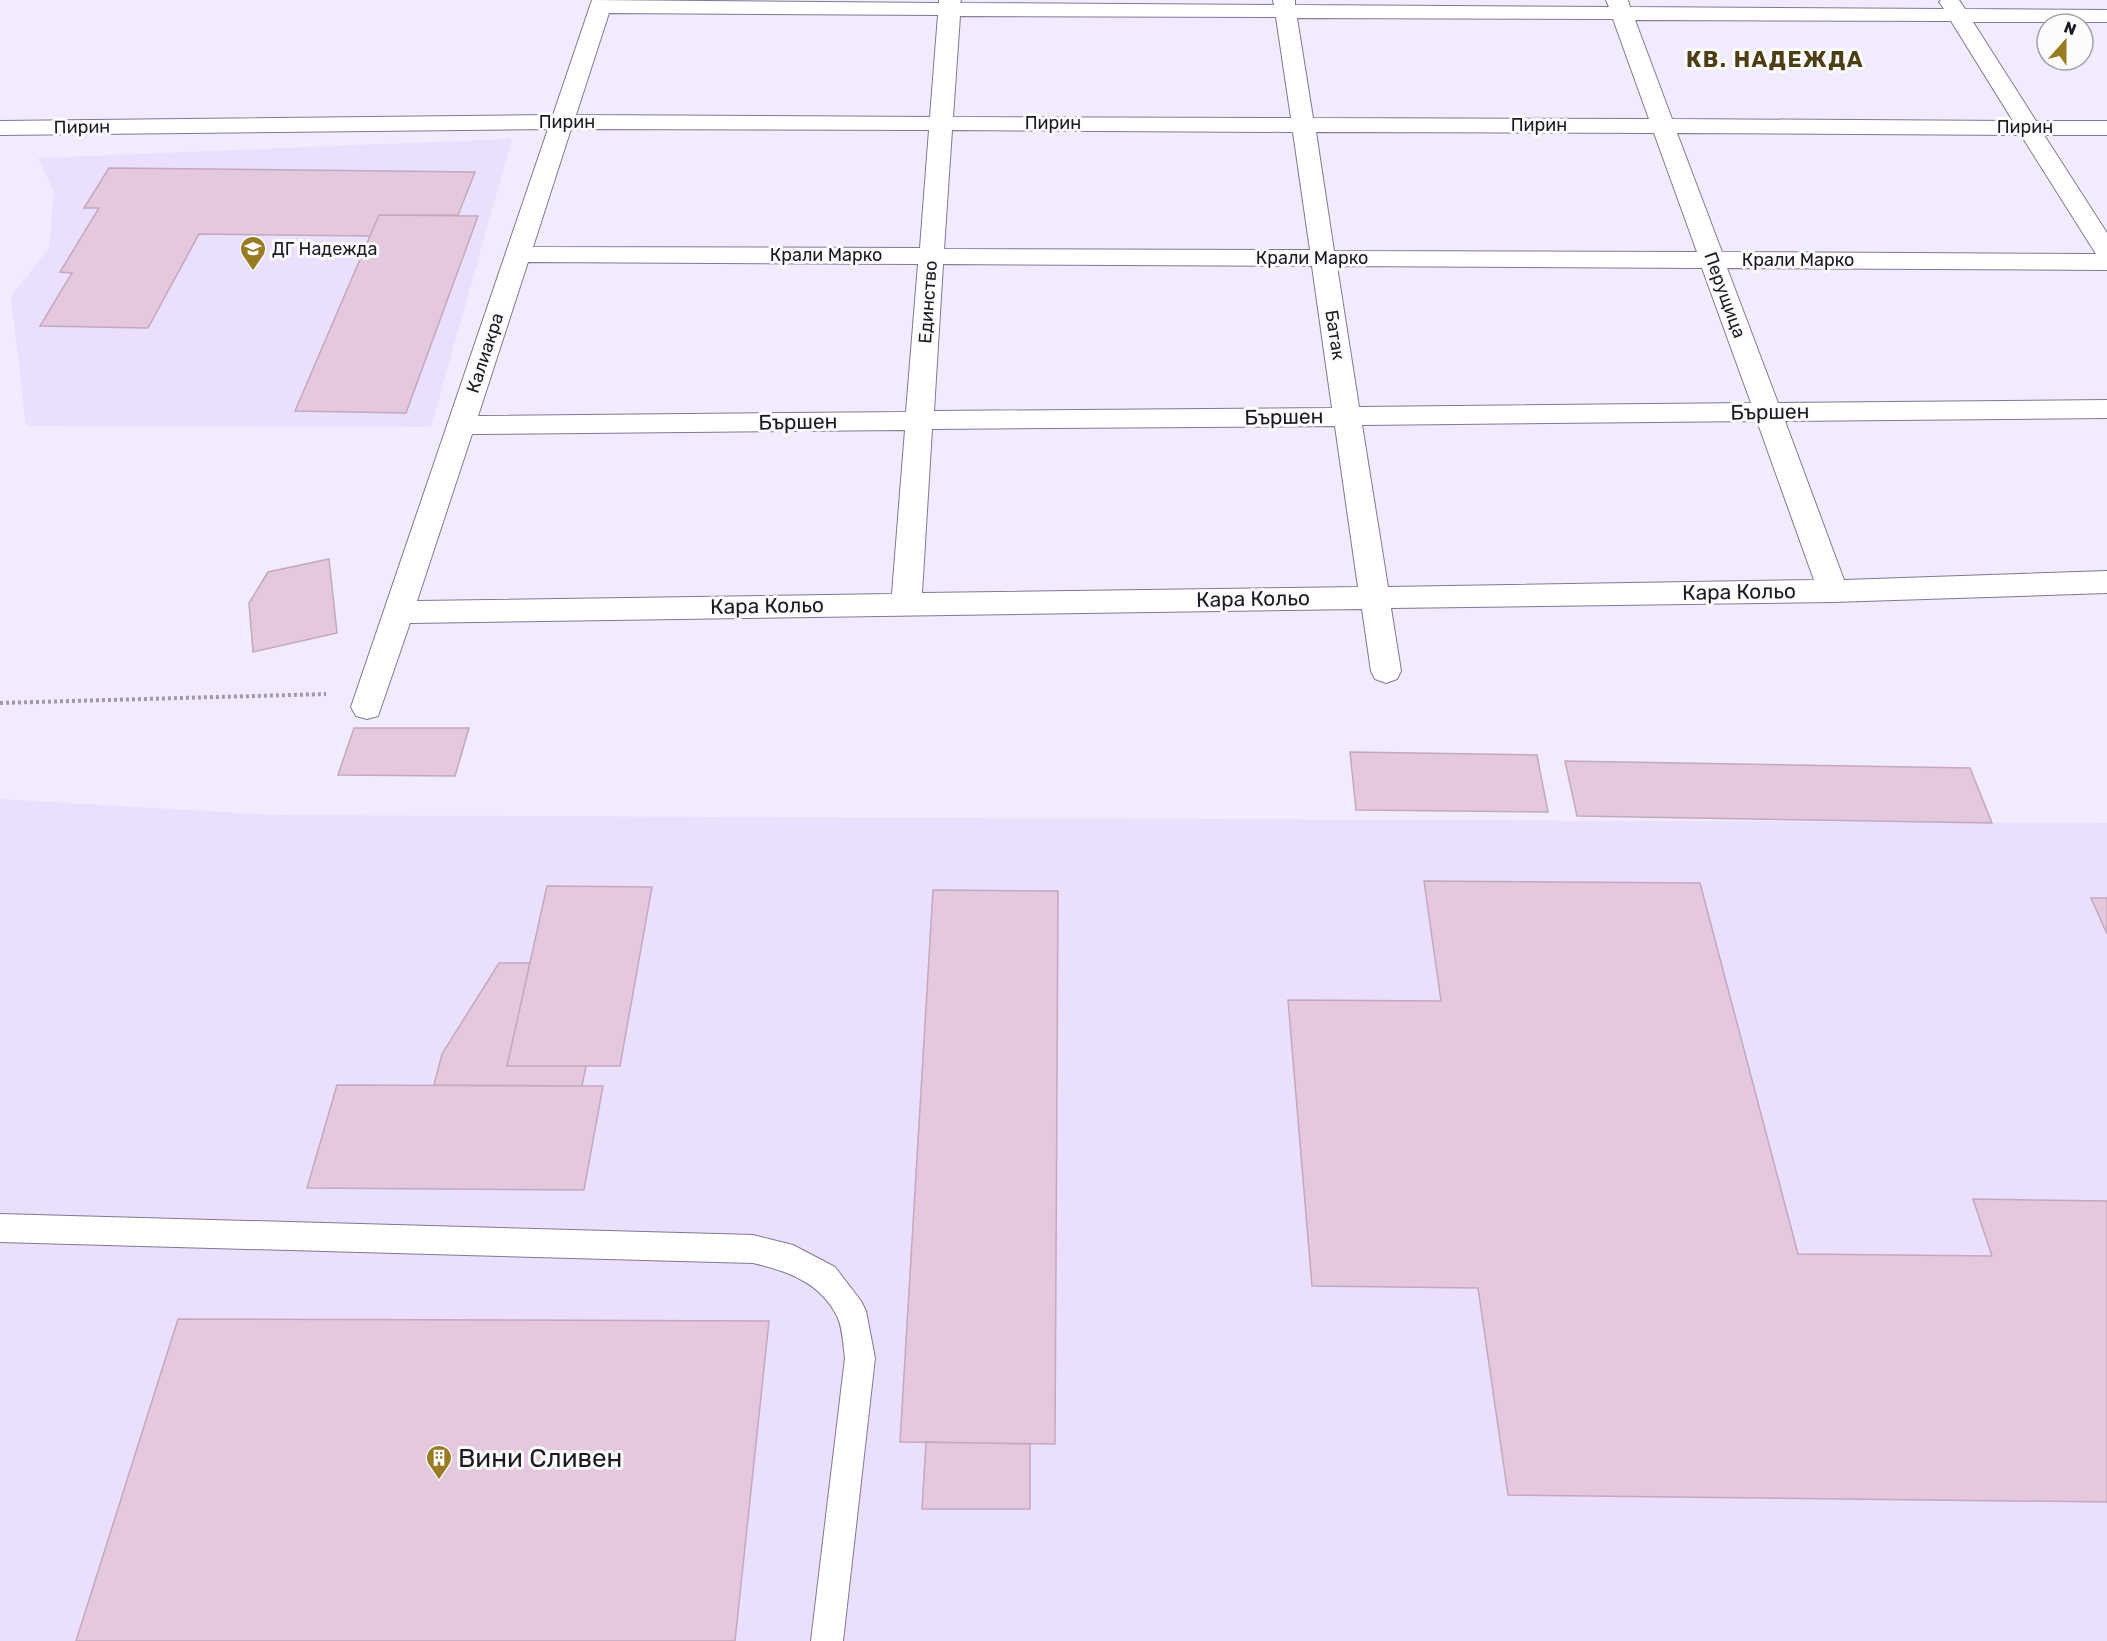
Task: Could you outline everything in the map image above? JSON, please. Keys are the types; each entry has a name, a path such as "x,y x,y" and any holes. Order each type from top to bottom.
{"street":[{"path":"601,4 1954,8 2107,16"},
{"name":"Калиакра","path":"369,700 601,4"},
{"name":"Единство","path":"906,604 949,5"},
{"name":"Батак","path":"1285,6 1386,671"},
{"name":"Перущица","path":"1619,7 1833,591"},
{"path":"1954,8 2107,253"},
{"name":"Пирин","path":"0,128 562,122 2107,128"},
{"name":"Крали Марко","path":"518,254 2107,262"},
{"name":"Бършен","path":"461,425 2107,409"},
{"name":"Кара Кольо","path":"399,612 1833,591 2107,582"}],"lane":[{"path":"0,1228 753,1249 793,1259 825,1277 851,1311 860,1358 827,1641"}],"path":[{"path":"0,703 369,700"}],"shaded area":[{"name":"ДГ Надежда","path":"512,139 431,427 26,426 11,296 49,248 54,192 38,158"},
{"path":"0,799 274,815 2107,823 2107,1641 0,1641"}],"building":[{"path":"109,168 475,172 458,215 379,215 370,236 199,234 148,328 40,326 72,273 60,272 99,208 84,208"},
{"path":"379,215 478,216 406,413 295,411"},
{"path":"329,559 337,633 253,652 249,603 268,572"},
{"path":"354,728 469,728 455,776 338,775"},
{"path":"1350,752 1537,755 1548,812 1356,810"},
{"path":"1565,761 1970,768 1992,823 1577,816"},
{"path":"1424,881 1700,883 1798,1254 1992,1256 1973,1199 2107,1201 2107,1502 1508,1495 1478,1288 1312,1286 1288,1000 1441,1001"},
{"path":"547,886 652,887 620,1066 507,1066"},
{"path":"933,890 1058,891 1055,1444 900,1442"},
{"path":"2091,898 2107,898 2107,934"},
{"path":"499,963 530,963 507,1066 586,1066 582,1086 434,1085 442,1054"},
{"path":"337,1085 603,1086 584,1190 307,1188"},
{"name":"Вини Сливен","path":"178,1319 769,1321 735,1641 76,1641"},
{"path":"926,1442 1030,1444 1030,1509 922,1509"}],"place":[{"name":"ДГ Надежда","path":"253,272"},
{"name":"Вини Сливен","path":"439,1481"}],"district":[{"name":"КВ. НАДЕЖДА","path":"1775,59"}]}
